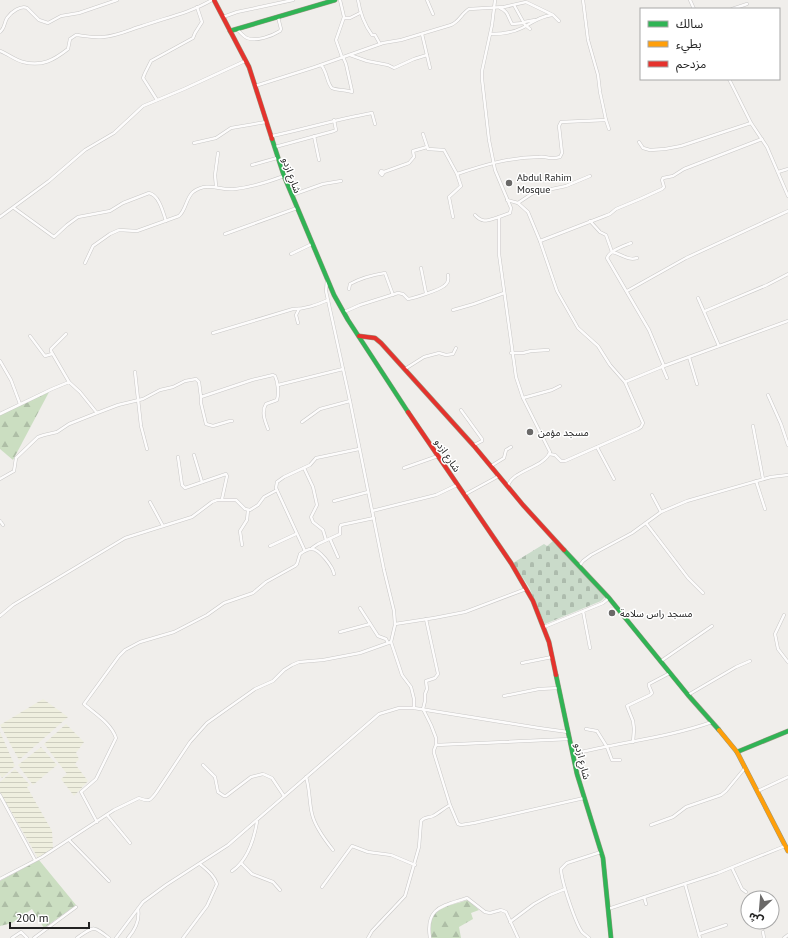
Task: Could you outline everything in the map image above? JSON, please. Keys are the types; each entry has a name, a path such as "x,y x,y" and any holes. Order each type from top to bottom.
{"street":[{"path":"0,32 5,26 7,18 24,6 28,8 39,20 48,23 62,16 79,13 117,0"},
{"path":"0,51 24,62 31,63 54,60 68,49 70,39 76,35 92,38 112,36 162,21 213,0"},
{"name":"شارع ازدو","path":"213,0 246,61 291,195 327,280 344,312 396,395 438,455 527,589 544,627 560,688 577,774 601,852 611,938"},
{"path":"223,17 237,12 293,0"},
{"path":"230,31 335,0"},
{"path":"321,65 325,69 331,87 334,89 342,89 352,92 346,64 336,40 344,18 340,0"},
{"path":"358,0 360,13 369,31 372,35 375,35 380,44"},
{"path":"428,0 433,14"},
{"path":"475,215 481,221 510,213 511,211 493,162 482,79 483,67 496,7 495,0"},
{"path":"583,0 588,40 598,75 600,92 609,129"},
{"path":"255,86 380,44 422,34 454,24 469,9 514,5 526,2 553,15 559,21"},
{"path":"735,8 747,4"},
{"path":"514,5 525,24 530,29"},
{"path":"157,100 143,78 145,72 151,61 193,38 202,22 198,7"},
{"path":"496,7 504,9 508,13 515,31"},
{"path":"344,18 350,18 360,13"},
{"path":"490,34 505,34 515,31 525,24 541,17 553,15"},
{"path":"237,29 251,39 267,36 280,31 281,29 278,17"},
{"path":"512,24 525,24"},
{"path":"422,34 430,68"},
{"path":"350,55 394,68 427,55"},
{"path":"0,217 49,181 85,150 114,133 143,106 246,61"},
{"path":"730,80 751,123 762,140 788,196"},
{"path":"271,136 314,127 334,120 372,113 375,124"},
{"path":"274,148 334,131 336,130 334,120"},
{"path":"457,174 493,162 540,156 550,159 560,157 562,153 559,126 561,122 606,120"},
{"path":"194,142 216,138 230,128 267,122"},
{"path":"639,142 643,148 650,150 681,146 751,123"},
{"path":"423,134 429,150 444,150 457,174 461,186 449,197 453,217"},
{"path":"314,136 319,160"},
{"path":"540,241 610,214 616,209 640,200 662,189 664,187 663,178 673,176 684,169 762,140"},
{"path":"384,172 409,163 414,157 413,151 427,147"},
{"path":"216,186 215,175 218,153"},
{"path":"252,165 278,158"},
{"path":"778,172 788,169"},
{"path":"85,262 93,246 110,234 119,230 137,230 179,216 193,192 202,188 216,186 233,189 266,182 284,176"},
{"path":"518,203 533,193 566,186 590,176"},
{"path":"291,195 323,184 341,181"},
{"path":"14,208 54,237 78,217 110,211 123,203 152,193 156,198 166,221"},
{"path":"507,200 518,203 528,212 540,241 557,291 573,321 585,336 598,346 613,370 625,382 642,425 638,429 563,462 554,455 549,454"},
{"path":"225,234 297,208"},
{"path":"627,291 686,258 788,211"},
{"path":"498,217 499,254 511,353 516,377 523,398 548,448 549,454"},
{"path":"590,221 600,232 606,235 612,252"},
{"path":"631,243 612,252 607,258 649,330 667,378"},
{"path":"291,254 312,244"},
{"path":"612,252 628,259 637,258"},
{"path":"421,268 426,293"},
{"path":"349,289 350,284 358,280 384,273 392,295"},
{"path":"705,311 767,285 788,274"},
{"path":"344,312 360,305 392,295 401,293 408,299 440,289 445,286 449,279 448,275"},
{"path":"327,280 326,291 384,570 394,611 396,624 389,643"},
{"path":"453,310 478,303 504,293"},
{"path":"698,298 705,311 719,346"},
{"path":"213,333 293,309 300,309 315,305 328,300"},
{"path":"298,323 296,315 300,309"},
{"path":"625,382 663,366 788,321"},
{"path":"66,334 51,349 52,354 69,382 80,392 97,413"},
{"path":"30,336 45,356 52,354"},
{"path":"359,336 375,338 474,446 498,476 609,598 688,695 737,752 787,849 608,909"},
{"path":"404,369 426,356 439,353 446,355 453,354 456,348"},
{"path":"511,353 548,350"},
{"path":"689,357 697,384"},
{"path":"0,361 11,380 20,404"},
{"path":"278,385 343,369"},
{"path":"135,372 141,426 147,449"},
{"path":"202,397 265,377 275,376 278,385 278,399 275,402 266,404 264,407 264,418 268,429"},
{"path":"0,479 14,471 16,458 38,437 57,432 69,424 97,413 139,401 160,390 173,387 185,381 196,378 199,382 202,397 201,403 206,424 213,426 232,421"},
{"path":"0,414 69,382"},
{"path":"523,398 552,390 560,386"},
{"path":"768,395 781,424 788,445"},
{"path":"302,422 320,409 350,401"},
{"path":"461,410 482,439 474,446"},
{"path":"753,426 764,479"},
{"path":"491,466 504,458 506,450 511,446"},
{"path":"597,447 614,480"},
{"path":"305,551 275,485 278,480 310,465 316,458 359,449"},
{"path":"508,487 511,480 549,454"},
{"path":"194,455 202,482"},
{"path":"404,468 438,455"},
{"path":"178,457 183,487 185,488 226,474 227,476 222,499"},
{"path":"304,468 313,487 316,505 311,518 313,522 323,530 326,540"},
{"path":"580,565 591,555 646,523 661,512 687,500 779,475 788,475"},
{"path":"464,495 498,476"},
{"path":"756,481 765,509"},
{"path":"372,511 436,495 458,485"},
{"path":"248,510 258,505 264,496 277,490"},
{"path":"334,501 368,492"},
{"path":"652,495 661,512"},
{"path":"0,616 13,606 125,538 192,517 212,502 222,499 236,500 248,510"},
{"path":"150,502 163,526"},
{"path":"242,545 240,531 247,520 248,510"},
{"path":"97,822 81,792 96,779 116,738 103,720 84,704 107,671 125,650 140,642 174,632 207,615 224,603 253,593 266,582 295,566 297,564 298,557 305,551 340,534 341,525 374,518"},
{"path":"0,521 2,525"},
{"path":"646,523 688,578 703,593"},
{"path":"270,546 296,534"},
{"path":"330,539 338,557"},
{"path":"312,548 328,562 332,567 334,574"},
{"path":"396,624 465,612 527,589"},
{"path":"544,627 603,603 609,598"},
{"path":"360,608 378,636 386,639 389,643 402,675 411,687 414,699 414,708"},
{"path":"583,611 590,648"},
{"path":"784,615 775,634 778,649 788,662"},
{"path":"426,619 438,674 435,678 426,681 427,689 423,709 436,738 434,750 450,805 457,822 461,825 474,823 584,798"},
{"path":"340,632 370,624"},
{"path":"660,661 712,626"},
{"path":"0,879 42,857 107,815 137,799 140,798 146,801 152,798 190,742 207,723 255,689 273,681 284,670 292,665 299,662 323,660 360,652 389,643"},
{"path":"784,657 788,655"},
{"path":"522,663 553,657"},
{"path":"688,695 736,667 750,661"},
{"path":"633,742 634,725 627,706 650,695 652,693 649,684 670,673"},
{"path":"504,696 539,689 560,688"},
{"path":"116,938 143,902 154,893 228,845 379,714 399,708 414,708 568,732"},
{"path":"573,754 652,739 712,722"},
{"path":"586,729 597,732 607,747 612,760 620,760"},
{"path":"737,752 788,731"},
{"path":"436,745 569,739"},
{"path":"203,765 215,777 218,792 224,796 251,777 263,774 272,778 284,796"},
{"path":"651,825 674,817 686,807 722,795 745,768"},
{"path":"306,777 309,785 312,816 325,841 332,850"},
{"path":"758,791 788,777"},
{"path":"0,795 35,860"},
{"path":"368,938 372,931 405,896 421,840 421,821 433,816 450,805"},
{"path":"107,815 130,843"},
{"path":"232,871 241,863 252,840 258,820"},
{"path":"69,840 109,881"},
{"path":"322,887 352,846 368,852 391,855 414,865"},
{"path":"589,938 582,932 569,903 561,872 564,864 601,852"},
{"path":"241,863 252,874 273,882 280,890"},
{"path":"182,938 207,906 217,884 214,877 200,864"},
{"path":"732,868 743,890"},
{"path":"685,884 700,938"},
{"path":"510,922 534,904 565,888"},
{"path":"644,897 646,904"},
{"path":"430,938 428,927 429,921 437,909 467,898 485,912 506,912 518,938"},
{"path":"34,938 76,907"},
{"path":"128,938 132,934 138,918 138,909"},
{"path":"699,934 726,925"},
{"path":"77,938 88,930 94,928 100,930 108,938"},
{"path":"12,938 21,932 27,938"},
{"path":"763,932 764,938"},
{"path":"784,938 788,935"}],"green space":[{"path":"49,392 13,460 0,449 0,415"},
{"path":"553,541 605,597 601,601 545,624 529,587 513,563 544,544 547,546"},
{"path":"43,699 68,717 19,760 0,725"},
{"path":"66,724 84,742 76,753 79,759 75,764 88,781 74,796 61,779 67,774 44,744"},
{"path":"0,732 15,766 2,778 0,775"},
{"path":"41,747 57,765 33,785 18,765"},
{"path":"15,769 30,785 27,787 52,831 53,849 38,858 0,792 0,782"},
{"path":"39,860 76,905 44,928 32,909 12,923 0,926 0,881"},
{"path":"468,900 479,910 471,913 473,919 459,927 461,938 431,938 431,920 434,915 445,907"}],"traffic: fast":[{"path":"230,31 335,0"},
{"path":"272,139 284,176 334,295 348,320 408,412"},
{"path":"564,550 609,598 688,695 719,730"},
{"path":"556,675 577,774 603,858 611,938"},
{"path":"737,752 788,731"}],"traffic: slow":[{"path":"719,730 737,752 788,851"}],"traffic: jam":[{"path":"214,0 249,67 272,139"},
{"path":"359,336 375,338 381,343 474,446 523,505 564,550"},
{"path":"408,412 511,563 533,601 549,642 556,675"}],"place":[{"name":"Abdul Rahim Mosque","path":"509,183"},
{"name":"مسجد مؤمن","path":"530,432"},
{"name":"مسجد راس سلامة","path":"612,613"}]}
